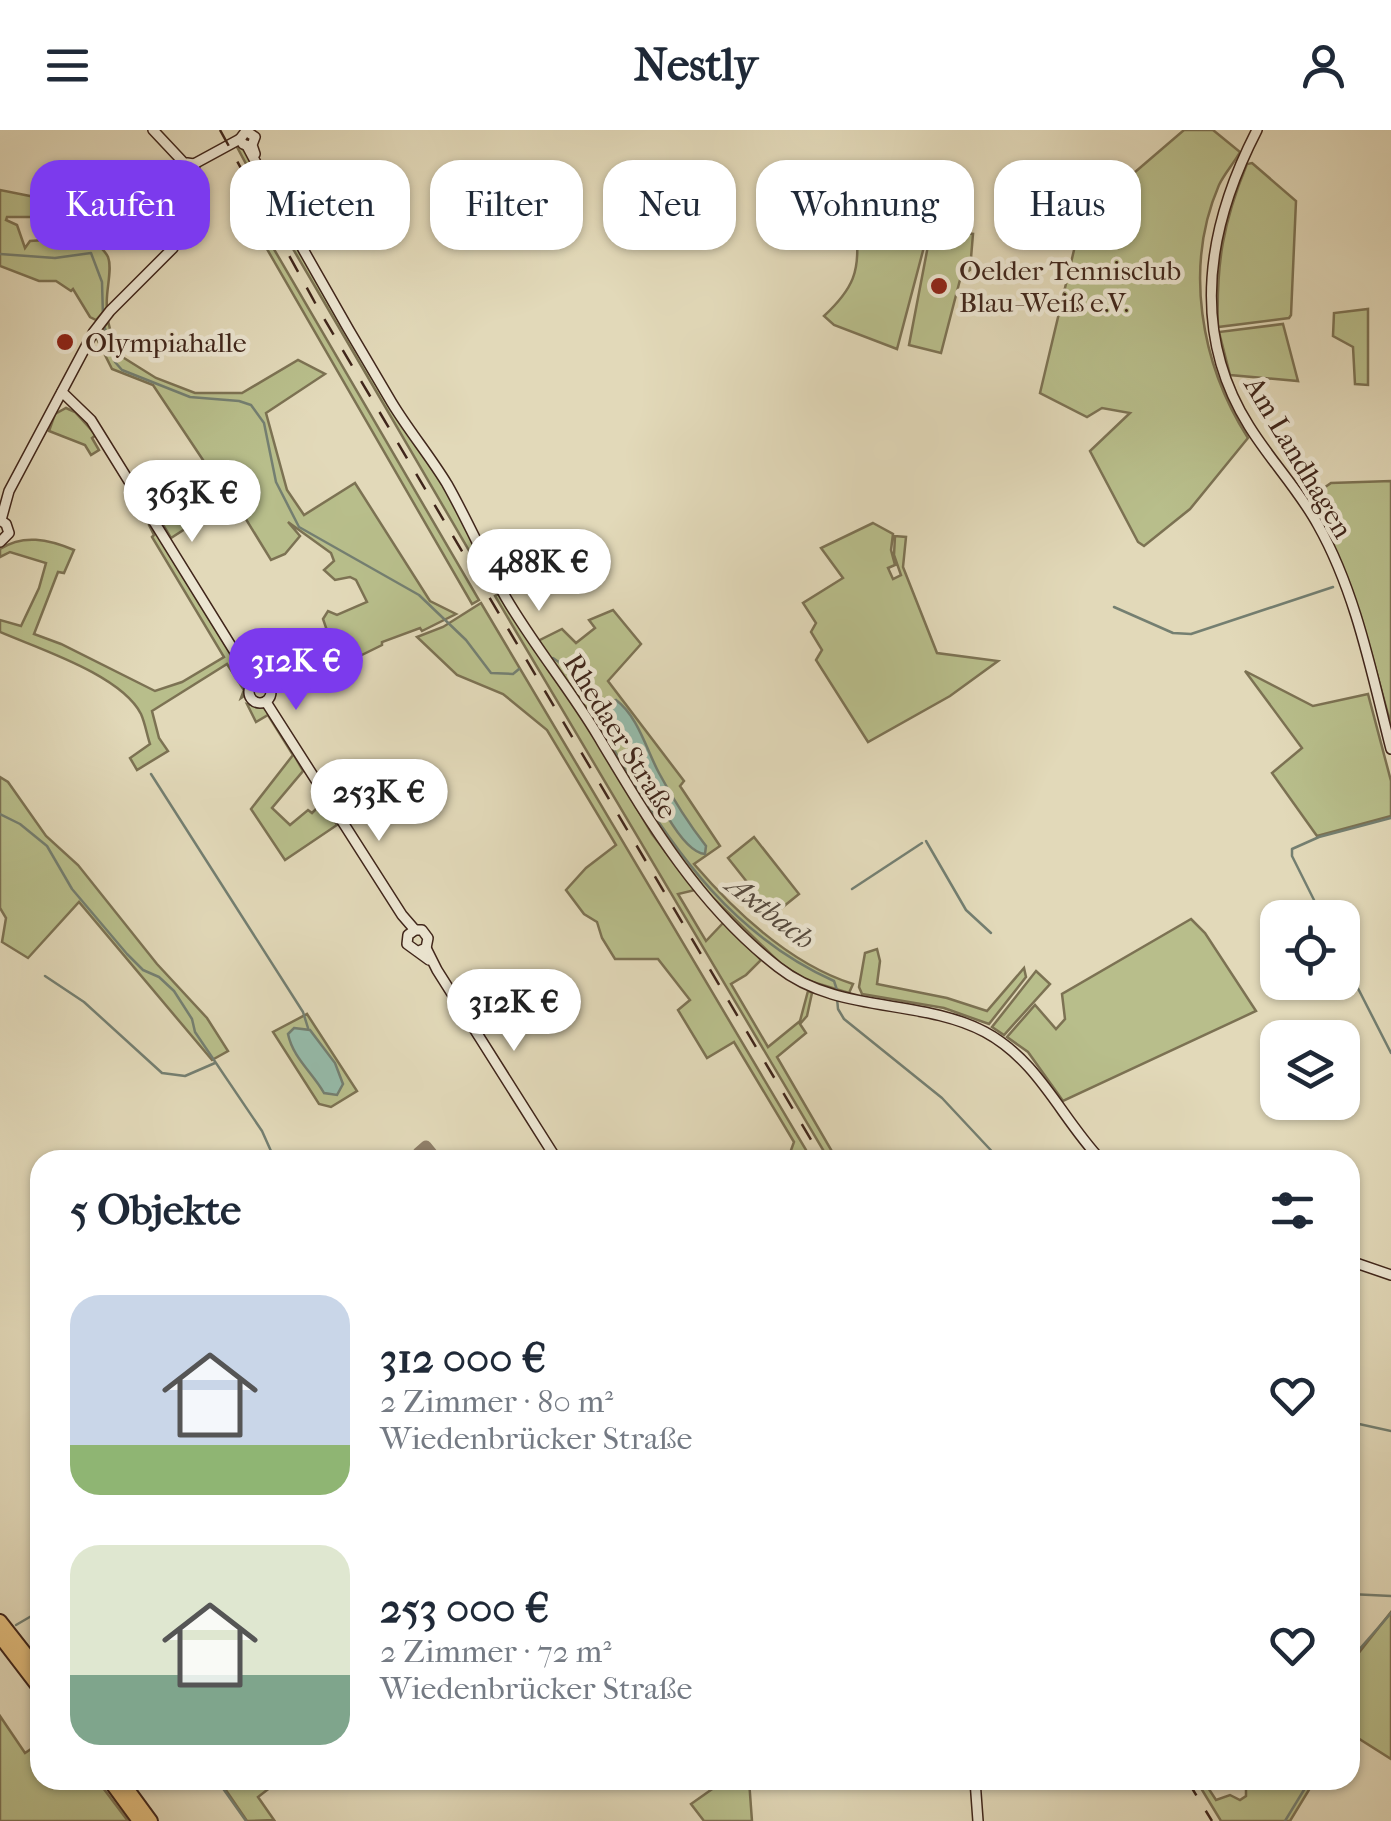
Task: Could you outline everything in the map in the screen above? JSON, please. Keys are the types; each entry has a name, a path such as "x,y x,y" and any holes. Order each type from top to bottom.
{"highway":[{"path":"0,1620 30,1659"},
{"path":"0,1637 30,1676"},
{"path":"116,1790 139,1821"},
{"path":"129,1790 151,1821"}],"street":[{"path":"153,130 181,160"},
{"name":"Am Landhagen","path":"1257,130 1218,227 1210,293 1216,347 1238,407 1308,510 1331,552 1361,640 1391,749"},
{"path":"203,160 250,138"},
{"name":"Rhedaer Straße","path":"250,138 259,168 322,284 445,482 501,589 596,732 655,832 692,882 778,968 804,984 830,994 972,1026 1000,1042 1037,1075 1093,1150"},
{"path":"0,542 9,532 1,520 10,492 104,318 172,250"},
{"path":"60,395 96,428 254,684 268,685 271,693 266,702 412,932 408,946 422,949 437,970 551,1150"},
{"path":"412,932 427,935 422,949"},
{"path":"1360,1264 1391,1275"},
{"path":"976,1790 978,1821"}],"shaded area":[{"path":"1184,130 1213,130 1240,152 1219,185 1208,216 1200,281 1202,314 1218,378 1248,438 1190,509 1144,546 1138,542 1090,451 1130,413 1102,408 1087,417 1040,393 1074,250 1141,250 1141,167"},
{"path":"237,147 245,148 252,160 244,160"},
{"path":"1252,163 1296,201 1291,315 1218,327 1218,283 1227,224 1247,164"},
{"path":"0,190 30,196 30,217 6,220 17,225 25,248 30,241 30,250 102,250 108,257 107,308 96,320 90,317 73,289 0,266"},
{"path":"268,250 274,250 479,600 472,604"},
{"path":"294,250 305,250 443,483 498,586 492,590"},
{"path":"857,250 923,250 897,349 834,325 824,316 848,288"},
{"name":"Oelder Tennisclub Blau-Weiß e.V.","path":"927,250 972,250 970,270 961,276 941,353 909,345"},
{"path":"1368,309 1368,385 1355,384 1353,347 1333,336 1334,313"},
{"path":"108,321 116,353 156,378 195,393 242,393 298,360 325,374 266,413 287,490 304,515 355,483 430,601 456,614 422,631 420,628 382,642 323,674 316,658 333,648 323,619 328,611 337,615 367,602 356,580 335,580 324,570 334,561 331,553 288,522 300,536 285,554 271,560 233,498 171,538 150,503 207,466 153,385 112,369 97,339"},
{"path":"1283,324 1298,381 1230,375 1219,332"},
{"path":"66,408 75,412 96,435 92,438 99,450 91,455 85,445 49,431 55,414"},
{"path":"1391,481 1391,725 1348,580 1308,499 1331,483"},
{"path":"152,523 249,682 247,694 241,698 244,690 227,664 152,711 159,738 168,751 137,770 130,758 150,744 141,714 131,700 98,675 0,632 0,620 21,626 46,563 10,552 0,557 0,549 18,541 36,540 74,550 64,573 58,572 34,634 155,691 182,682 224,657 152,537"},
{"path":"873,523 893,534 891,550 895,565 888,568 893,579 901,575 894,555 895,536 906,537 903,567 937,653 998,661 950,696 868,742 816,660 822,650 811,632 816,623 803,603 843,578 821,548"},
{"path":"500,593 594,735 652,834 695,890 678,894 706,941 724,922 761,960 731,984 768,1047 800,1021 808,991 812,993 807,1016 800,1024 806,1033 777,1057 831,1150 823,1150 495,596"},
{"path":"481,603 806,1150 791,1150 794,1142 734,1042 707,1058 678,1010 690,1000 658,959 615,959 597,922 584,914 566,890 616,845 547,730 503,694 457,675 417,637 443,627"},
{"path":"613,610 641,644 608,681 684,781 680,786 720,846 694,864 766,935 807,964 853,984 849,993 806,980 780,963 710,895 659,830 601,730 538,641 562,629 576,643 595,628 589,620"},
{"path":"309,653 315,678 283,688 270,665"},
{"path":"1245,671 1313,706 1368,694 1391,781 1391,816 1317,836 1272,773 1302,748"},
{"path":"616,700 636,724 670,792 706,846 705,854 684,840 664,811 635,751 608,710 609,703"},
{"path":"247,704 266,708 303,771 272,808 290,825 323,802 337,825 285,860 251,809 293,755 268,715 256,722"},
{"path":"0,777 8,782 46,836 78,865 157,964 207,1018 228,1051 212,1060 79,902 28,958 2,942 6,918 0,908"},
{"path":"754,837 799,894 773,915 728,858"},
{"path":"1191,919 1205,933 1256,1011 1063,1101 1028,1052 1007,1037 1035,1005 1056,1029 1065,1019 1062,994"},
{"path":"877,949 877,984 947,998 987,1011 1024,968 1026,977 989,1024 944,1008 862,994 859,987 865,953"},
{"path":"1036,971 1050,984 1004,1035 992,1027"},
{"path":"307,1014 357,1091 331,1107 319,1104 273,1032"},
{"path":"294,1028 310,1030 335,1063 343,1084 337,1095 324,1093 298,1058 288,1034"},
{"path":"1391,1612 1391,1759 1360,1739 1360,1651"},
{"path":"0,1716 25,1753 30,1750 30,1790 105,1790 128,1821 0,1821"},
{"path":"226,1790 267,1790 258,1797 274,1820 247,1821"},
{"path":"711,1790 750,1790 752,1821 704,1821 691,1804"},
{"path":"1202,1790 1210,1790 1216,1800 1230,1795 1240,1800 1246,1796 1246,1790 1309,1790 1290,1821 1221,1821"}],"waterway":[{"name":"Axtbach","path":"0,254 55,258 91,253 102,282 103,317"},
{"name":"Axtbach","path":"104,325 115,362 122,370 190,397 251,405 264,423 276,482 299,527 419,595 466,640 491,673 513,674 519,669"},
{"path":"1114,607 1173,633 1191,634 1333,587"},
{"name":"Axtbach","path":"553,658 574,678 643,799 687,862 738,917 799,963 834,981 837,990"},
{"path":"240,668 243,677"},
{"path":"151,774 303,1012 308,1028"},
{"path":"0,814 47,846 72,889 127,954 174,991 192,1019 195,1032 262,1131 271,1150"},
{"path":"1314,900 1292,849 1319,837 1391,818"},
{"path":"926,841 966,910 991,933"},
{"path":"852,889 922,843"},
{"path":"45,976 84,1002 162,1073 185,1076 215,1063"},
{"path":"1360,992 1391,1053"},
{"name":"Axtbach","path":"837,998 844,1019 942,1098 991,1150"},
{"name":"Axtbach","path":"1360,1424 1391,1431"},
{"path":"1360,1594 1391,1596"},
{"path":"1360,1649 1391,1613"},
{"path":"16,1625 30,1617"},
{"path":"224,1790 246,1821"},
{"path":"1285,1821 1304,1790"}],"taxiway":[{"path":"421,1150 426,1146 429,1150"}],"railway":[{"path":"220,130 319,310 817,1150"},
{"path":"1193,1790 1212,1821"}],"place":[{"name":"Oelder Tennisclub Blau-Weiß e.V.","path":"939,286"},
{"name":"Olympiahalle","path":"65,342"}]}
